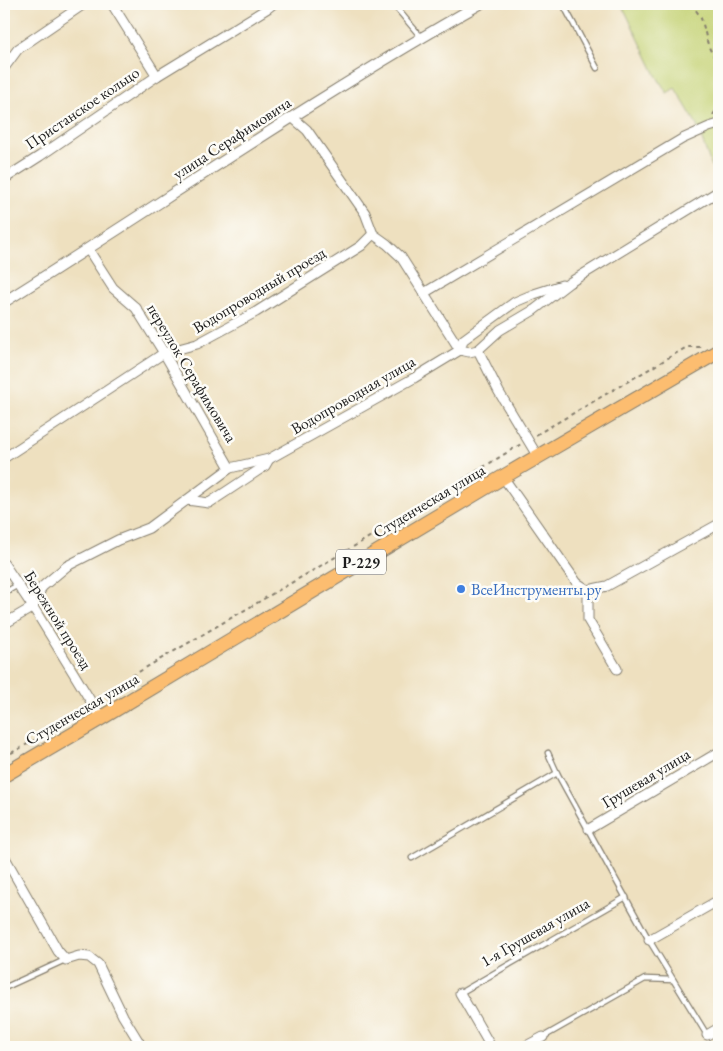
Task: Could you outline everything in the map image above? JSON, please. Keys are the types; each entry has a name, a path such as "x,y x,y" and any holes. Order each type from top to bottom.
{"main road":[{"name":"Студенческая улица","path":"4,775 503,477 719,351"}],"street":[{"path":"4,68 18,49 84,4"},
{"name":"Пристанское кольцо","path":"4,179 157,76 112,4"},
{"path":"157,76 273,4"},
{"name":"улица Серафимовича","path":"4,302 292,117 421,37 480,4"},
{"path":"292,117 307,130 365,213 374,234 401,258 460,350 469,352 478,350 500,330 534,310 569,283 719,191"},
{"path":"424,293 682,139 719,124"},
{"name":"Водопроводный проезд","path":"4,458 164,353 197,344 256,312 361,246 374,234"},
{"name":"переулок Серафимовича","path":"88,249 113,288 136,308 230,468"},
{"path":"460,350 463,340 515,302 569,283"},
{"name":"Водопроводная улица","path":"33,607 42,587 67,566 118,540 149,528 230,468 268,459 414,378 460,350"},
{"path":"478,350 499,392 538,457"},
{"path":"187,500 209,504 264,466 268,459"},
{"path":"503,477 577,583 588,590 607,586 719,524"},
{"name":"Бережной проезд","path":"4,564 33,607 101,718"},
{"path":"588,590 588,620 617,669"},
{"path":"4,624 33,607"},
{"name":"Грушевая улица","path":"589,829 719,752"},
{"path":"4,856 58,951 66,960 79,956 89,957 98,964 123,1016 142,1047"},
{"path":"649,940 719,900"},
{"path":"460,993 491,1047"},
{"path":"707,1035 719,1028"},
{"path":"524,1047 543,1037"}],"lane":[{"path":"393,4 421,37"},
{"path":"563,4 597,68"},
{"path":"4,593 18,584"},
{"path":"548,754 649,940 707,1035"},
{"path":"412,858 557,773"},
{"name":"1-я Грушевая улица","path":"460,993 626,896"},
{"path":"4,988 66,960"},
{"path":"543,1037 645,979 674,980"}],"path":[{"path":"691,4 702,19 709,48 719,62"},
{"path":"4,757 82,714 91,702 135,674 358,544 528,440 687,347 704,347"}],"green space":[{"path":"620,4 719,4 719,181 713,170 696,123 675,88 667,93"}],"place":[{"name":"ВсеИнструменты.ру","path":"461,589"}]}
